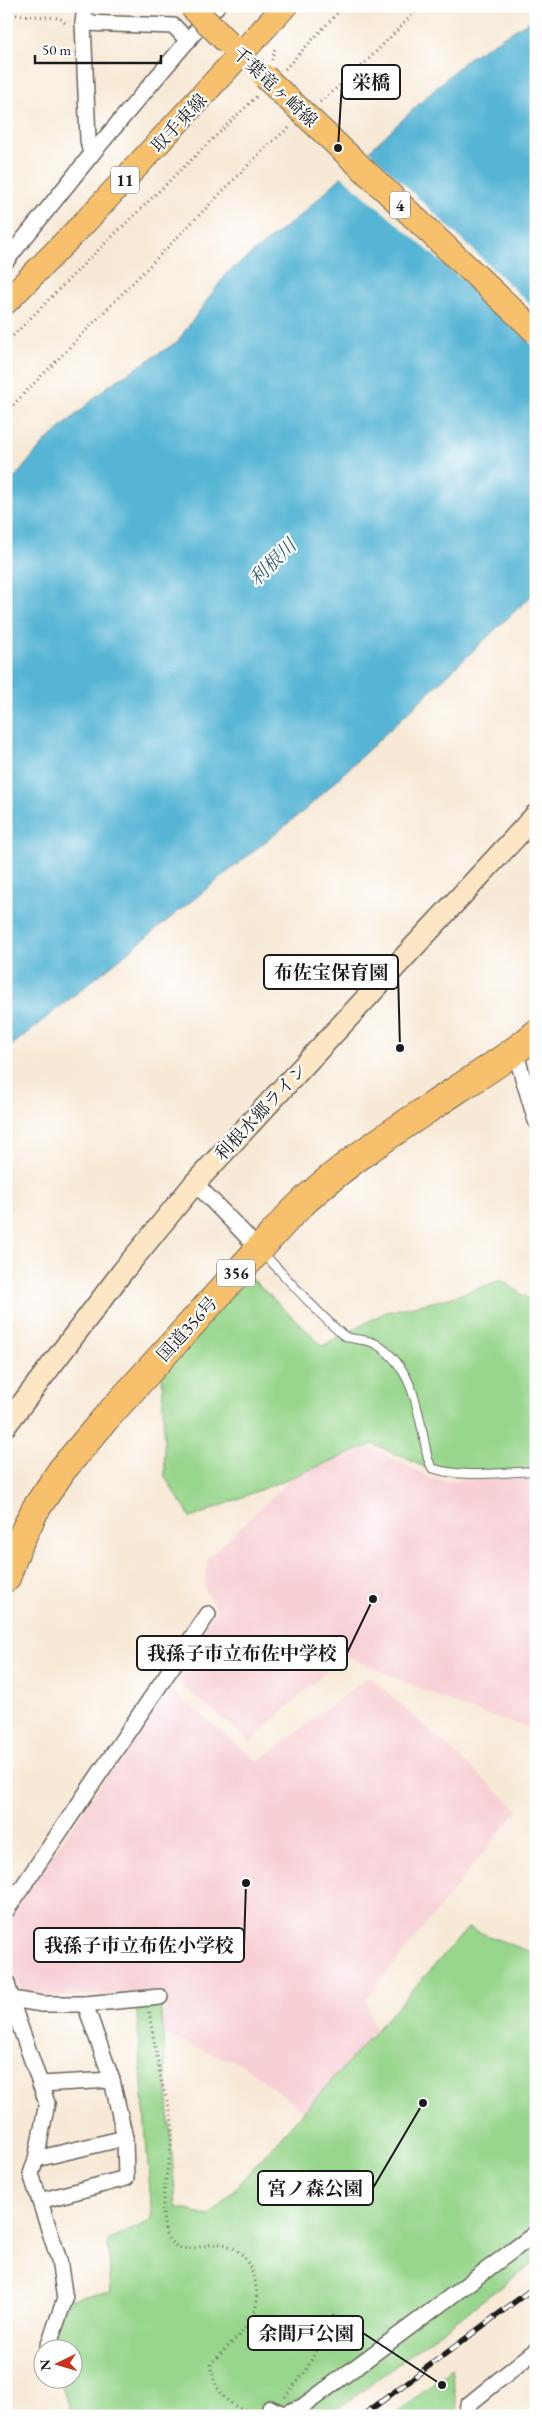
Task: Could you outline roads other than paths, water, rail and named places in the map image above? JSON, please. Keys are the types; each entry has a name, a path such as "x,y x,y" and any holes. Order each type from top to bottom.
{"highway":[{"name":"国道356号","path":"6,1578 17,1547 35,1510 62,1470 105,1419 259,1249 318,1188 348,1163 515,1051 536,1034"}],"main road":[{"name":"千葉竜ヶ崎線","path":"191,6 234,49 270,76 536,332"},
{"name":"取手東線","path":"6,302 86,221 234,49 285,6"},
{"name":"利根水郷ライン","path":"6,1425 123,1271 195,1183 536,815"}],"street":[{"path":"85,6 88,140 91,155"},
{"path":"6,261 91,155 217,6"},
{"path":"84,23 174,26 188,40"},
{"path":"515,1051 536,1121"},
{"path":"195,1183 259,1249"},
{"path":"6,1911 208,1614"},
{"path":"6,1980 9,1998 47,2103 36,2159 31,2174 59,2260 65,2299 50,2340"},
{"path":"9,1998 42,2004 85,2004 160,1997"},
{"path":"40,2201 126,2178 125,2138 112,2080 85,2004"},
{"path":"40,2084 112,2080"},
{"path":"36,2159 125,2138"},
{"path":"270,2408 283,2414 302,2407 536,2233"},
{"path":"466,2416 468,2405 536,2350"}],"lane":[{"path":"259,1249 345,1336 375,1343 387,1352 406,1376 414,1392 428,1459 432,1468 446,1473 462,1474 536,1471"}],"water":[{"name":"利根川","path":"536,17 536,591 306,809 6,1050 6,488 43,444 108,386 177,342 226,274 303,213 467,59"}],"railway":[{"path":"362,2416 536,2286"}],"place":[{"name":"栄橋","path":"338,148"},
{"name":"布佐宝保育園","path":"400,1048"},
{"name":"我孫子市立布佐中学校","path":"373,1599"},
{"name":"我孫子市立布佐小学校","path":"246,1883"},
{"name":"宮ノ森公園","path":"423,2103"},
{"name":"余間戸公園","path":"442,2385"}]}
